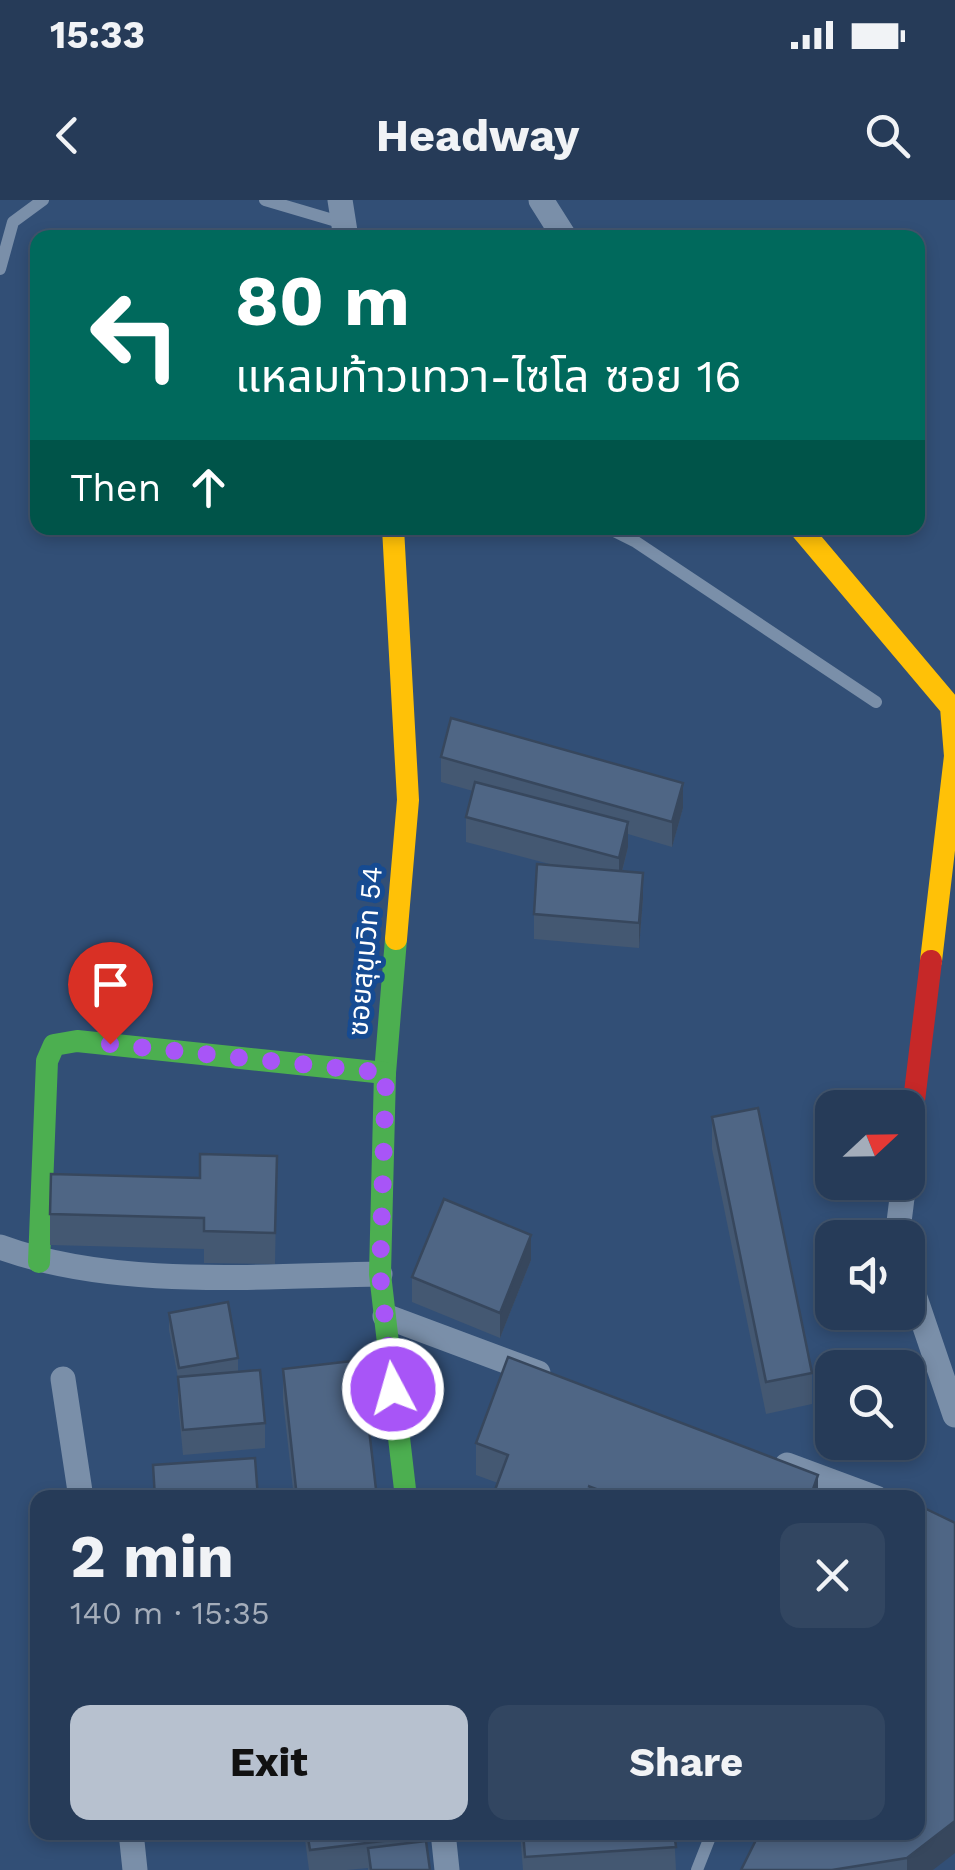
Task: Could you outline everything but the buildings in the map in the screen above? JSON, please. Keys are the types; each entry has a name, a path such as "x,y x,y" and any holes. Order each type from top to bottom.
{"street":[{"path":"541,200 560,230"},
{"name":"ซอยสุขุมวิท 54","path":"393,535 408,800 386,1073 380,1274 405,1490"},
{"path":"806,535 953,708 954,756 915,1090"},
{"path":"39,1262 47,1061 54,1045 77,1041 386,1073"},
{"path":"0,1247 39,1262 190,1276 380,1274"},
{"path":"385,1316 567,1383"},
{"path":"925,1327 955,1415"},
{"path":"63,1379 80,1490"},
{"path":"767,1457 855,1490"},
{"path":"131,1840 135,1870"},
{"path":"444,1840 448,1870"}],"lane":[{"path":"0,269 14,222 42,200"},
{"path":"265,200 343,220"},
{"path":"622,535 876,702"},
{"path":"697,1870 709,1840"}],"traffic: fast":[{"path":"396,939 385,1073 380,1274 405,1490"},
{"path":"39,1262 47,1061 54,1045 77,1041 385,1073"}],"traffic: slow":[{"path":"393,535 408,800 396,939"},
{"path":"806,535 951,707 955,756 931,961"}],"traffic: jam":[{"path":"915,1090 931,961"}],"route":[{"path":"110,1044 386,1073 380,1274 393,1389"}]}
